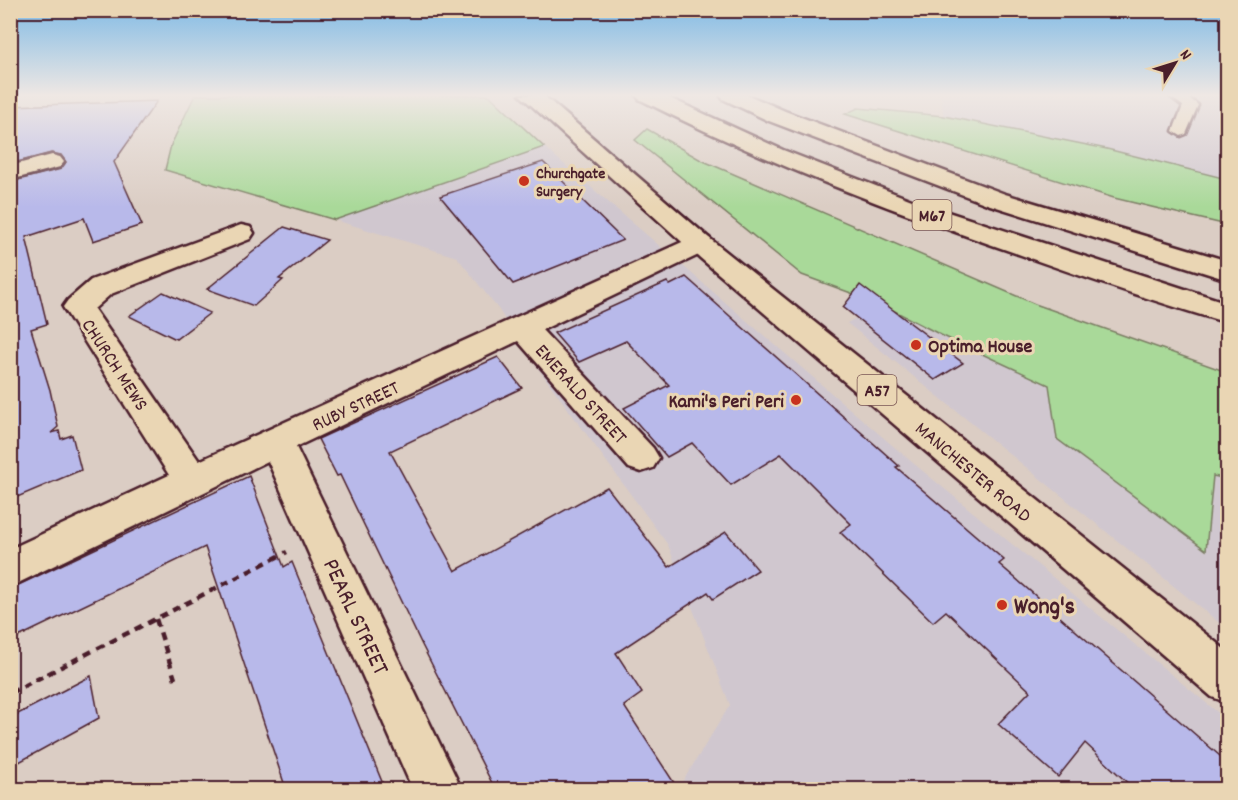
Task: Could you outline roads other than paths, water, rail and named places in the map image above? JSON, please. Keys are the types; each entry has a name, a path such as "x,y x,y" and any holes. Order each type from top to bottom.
{"main road":[{"name":"MANCHESTER ROAD","path":"573,132 700,243 1227,681"},
{"name":"M67","path":"725,132 838,181 927,214 1227,335"},
{"name":"M67","path":"820,132 996,199 1227,271"},
{"path":"10,173 52,162"},
{"name":"M67","path":"996,199 1227,254"},
{"name":"M67","path":"927,214 1227,313"},
{"name":"CHURCH MEWS","path":"193,482 78,307 101,286 241,233"},
{"name":"RUBY STREET","path":"10,569 276,441 700,243"},
{"name":"EMERALD STREET","path":"522,327 641,458"},
{"name":"PEARL STREET","path":"276,441 438,789"}],"place":[{"name":"Churchgate Surgery","path":"524,181"},
{"name":"Optima House","path":"916,345"},
{"name":"Kami's Peri Peri","path":"796,400"},
{"name":"Wong's","path":"1002,605"}]}
